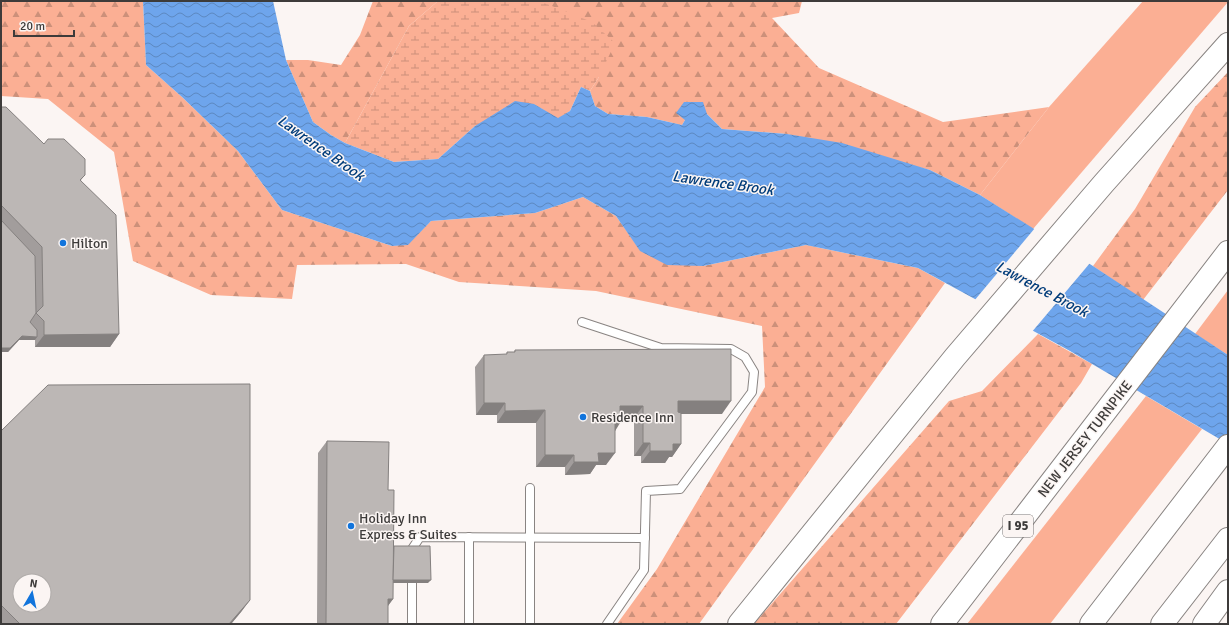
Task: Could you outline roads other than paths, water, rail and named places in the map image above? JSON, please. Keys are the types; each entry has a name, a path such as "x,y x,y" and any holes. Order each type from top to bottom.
{"highway":[{"path":"739,624 955,357 1104,183 1226,46"},
{"name":"NEW JERSEY TURNPIKE","path":"942,624 1228,252"},
{"path":"1092,624 1228,446"},
{"path":"1162,624 1228,538"},
{"path":"1204,624 1228,591"}],"lane":[{"path":"582,322 661,348 731,349 745,357 754,372 752,392 680,489 646,491 644,570 607,624"},
{"path":"530,488 530,624"},
{"path":"412,549 420,537 645,538"},
{"path":"468,624 469,537"},
{"path":"412,583 412,624"}],"water":[{"name":"Lawrence Brook","path":"143,1 273,1 286,60 313,122 345,143 394,162 438,159 475,126 515,101 534,104 558,118 570,111 581,87 590,91 595,106 608,114 647,117 682,125 685,120 676,113 684,102 703,102 707,114 722,129 787,134 842,143 930,170 980,195 1093,266 1228,355 1228,444 1070,351 918,268 806,245 703,266 667,265 640,251 616,216 583,197 535,213 431,221 408,245 392,246 282,210 238,151 182,97 146,65"}],"place":[{"name":"Hilton","path":"63,243"},
{"name":"Residence Inn","path":"583,417"},
{"name":"Holiday Inn Express & Suites","path":"351,526"}]}
